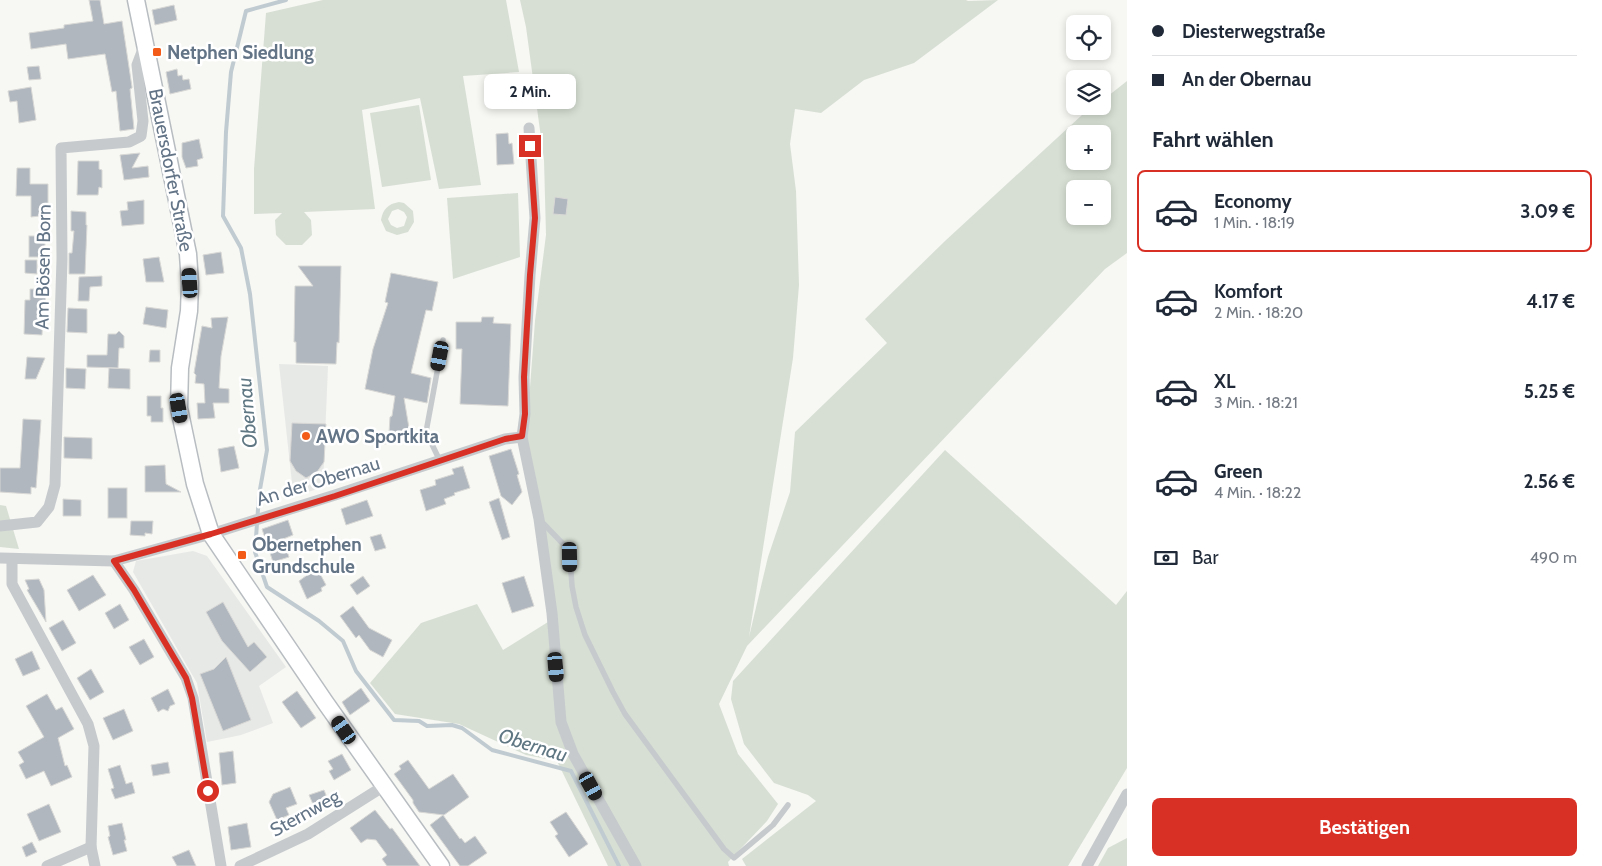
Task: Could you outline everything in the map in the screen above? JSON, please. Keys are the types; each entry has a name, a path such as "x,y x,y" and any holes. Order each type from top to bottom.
{"street":[{"name":"Brauersdorfer Straße","path":"136,0 188,254 189,311 180,368 179,408 195,484 211,534 258,605 441,866"},
{"name":"Am Bösen Born","path":"0,526 37,522 49,507 54,485 62,259 61,148 128,142 140,136 143,122 137,65 146,42"},
{"path":"529,128 535,218 528,294 524,377 525,414 522,436 539,519 552,613 561,722 573,754 636,866"},
{"name":"An der Obernau","path":"6,559 114,561 211,534 505,439 522,436"},
{"path":"6,559 12,584 88,724 94,746 91,847 95,866"},
{"path":"114,561 137,595 186,678 192,698 221,866"},
{"name":"Sternweg","path":"240,866 308,834 384,786"},
{"path":"1086,866 1127,794"},
{"path":"47,866 91,847"}],"lane":[{"path":"440,461 426,432 444,340"},
{"path":"539,519 567,548 570,557 576,607 593,653 612,692 630,721 724,849 734,858 773,825 788,805"}],"shaded area":[{"path":"323,0 506,0 519,72 463,76 481,185 439,189 420,98 362,110 375,209 304,212 311,220 312,235 302,245 286,245 276,235 275,220 282,213 254,214 254,169 266,13"},
{"path":"520,0 998,0 914,63 864,80 821,113 795,109 790,144 796,191 799,285 793,358 749,637 768,557 790,492 795,432 887,343 865,319 945,241 1066,130 1066,170 1111,170 1111,125 1071,125 1082,115 1111,115 1111,94 1127,81 1127,253 1105,269 747,646 719,704 738,754 778,804 767,821 728,862 729,866 608,866 557,761 526,755 459,724 395,714 370,683 421,623 477,604 503,650 548,622 526,440 535,321 546,235 544,160 526,27"},
{"path":"419,105 431,180 382,187 370,113"},
{"path":"518,193 520,257 453,279 447,198"},
{"path":"395,203 404,203 413,211 414,222 408,232 397,235 386,231 381,220 387,208","holes":["398,209 404,212 407,217 404,226 397,228 391,225 388,219 392,211"]},
{"name":"AWO Sportkita","path":"279,364 328,366 323,484 317,489 296,496 293,492"},
{"path":"945,450 1116,605 1127,591 1127,768 1068,866 746,866 742,859 816,801 808,795 774,783 744,744 731,699 733,681"},
{"path":"0,505 6,506 19,549 0,547"},
{"path":"193,551 207,556 286,667 259,686 273,723 241,735 207,742 197,683 133,572 136,561"},
{"path":"1127,838 1127,866 1098,866 1108,848"}],"building":[{"path":"89,0 100,0 104,24 122,21 132,87 130,89 134,129 120,131 116,91 112,92 105,54 68,59 66,44 31,49 29,33 64,28 64,25 93,21"},
{"path":"174,5 177,20 155,25 152,10"},
{"path":"39,66 41,79 29,80 27,67"},
{"path":"177,69 178,76 182,75 183,80 189,79 191,89 170,94 166,72"},
{"path":"510,85 511,104 498,105 496,87"},
{"path":"31,87 36,120 19,123 17,101 10,102 8,91"},
{"path":"508,133 509,144 512,143 514,164 497,165 496,134"},
{"path":"199,139 203,158 197,160 198,166 186,168 182,157 182,143"},
{"path":"140,153 132,168 148,166 149,177 124,180 120,155"},
{"path":"78,161 99,161 99,169 102,170 102,188 99,187 98,195 77,195"},
{"path":"17,168 30,168 30,184 48,184 48,215 31,217 31,196 16,196"},
{"path":"555,197 568,199 566,215 553,214"},
{"path":"144,200 144,224 122,226 120,211 128,210 127,202"},
{"path":"71,211 86,212 85,274 69,274 69,253 72,253 74,231 71,231"},
{"path":"29,236 45,236 45,257 29,257"},
{"path":"221,252 224,273 206,275 203,255"},
{"path":"159,257 164,282 146,282 143,259"},
{"path":"25,260 37,260 37,274 25,273"},
{"path":"298,266 341,266 339,343 337,342 336,364 296,363 296,342 294,342 295,286 313,286"},
{"path":"391,273 438,282 432,311 426,310 411,373 431,378 427,403 404,398 411,440 384,444 382,434 389,433 390,417 392,416 395,396 365,389 373,349 388,303 385,302"},
{"path":"102,276 102,286 90,287 89,301 78,301 79,277"},
{"path":"30,289 46,289 42,335 24,334 25,300 30,300"},
{"path":"146,307 168,310 166,328 143,324"},
{"path":"68,308 87,309 87,333 67,332"},
{"path":"228,317 221,356 219,388 229,389 229,403 213,403 215,418 198,419 197,403 205,403 204,384 195,383 196,375 194,373 202,326 212,328 211,318"},
{"path":"482,317 494,317 493,323 511,324 508,406 460,404 462,349 456,349 456,322 481,322"},
{"path":"119,331 124,336 124,348 119,348 118,368 87,367 87,355 107,355 108,334 116,334"},
{"path":"150,350 160,350 160,362 149,362"},
{"path":"27,357 45,358 36,379 25,379"},
{"path":"66,368 86,369 85,389 66,388"},
{"path":"109,368 130,369 130,389 108,388"},
{"path":"147,396 161,396 163,422 151,422 151,416 147,416"},
{"path":"23,419 41,420 36,488 31,487 31,494 0,492 0,468 20,468"},
{"path":"292,423 326,424 324,462 317,472 306,478 296,471 290,461"},
{"path":"64,437 92,438 92,459 64,458"},
{"path":"234,446 239,468 221,472 218,449"},
{"path":"511,449 519,474 517,475 522,492 512,505 501,496 489,456"},
{"path":"165,465 166,484 181,492 145,492 145,466"},
{"path":"463,466 470,488 454,493 455,495 444,499 446,504 426,511 420,490 436,485 435,480 454,474 452,469"},
{"path":"108,488 127,488 127,518 108,518"},
{"path":"499,498 510,537 502,540 489,502"},
{"path":"63,499 81,500 81,516 63,516"},
{"path":"367,500 373,516 346,525 341,509"},
{"path":"288,520 293,535 283,539 289,557 273,562 262,529"},
{"path":"131,521 153,521 152,534 145,533 145,536 130,535"},
{"path":"381,534 386,548 375,551 370,537"},
{"path":"317,568 326,585 321,588 322,591 307,599 299,581"},
{"path":"93,575 106,595 79,611 67,590"},
{"path":"363,576 370,586 357,595 350,585"},
{"path":"524,576 534,606 512,613 502,583"},
{"path":"39,579 44,590 46,622 27,590 29,589 25,580"},
{"path":"223,602 248,647 254,642 267,657 250,672 222,641 206,612"},
{"path":"120,604 129,620 114,629 105,613"},
{"path":"353,606 369,628 392,640 383,657 370,650 359,635 356,638 340,616"},
{"path":"63,620 76,643 62,651 49,628"},
{"path":"144,639 154,657 140,665 129,647"},
{"path":"32,651 40,669 23,676 15,659"},
{"path":"226,657 251,720 223,731 200,674 214,669"},
{"path":"91,669 104,692 90,700 77,678"},
{"path":"361,688 370,701 350,715 342,702"},
{"path":"168,689 175,704 170,706 168,711 163,709 158,712 151,698"},
{"path":"297,691 316,718 301,728 282,702"},
{"path":"47,694 56,710 62,707 74,729 58,738 65,766 67,765 72,777 51,786 44,771 26,779 19,765 24,762 18,752 44,737 26,706"},
{"path":"124,709 133,731 113,740 103,718"},
{"path":"233,751 236,783 222,785 219,753"},
{"path":"342,754 351,770 334,780 329,771 333,769 328,761"},
{"path":"408,760 429,789 453,774 469,797 444,815 419,812 413,800 394,774 401,769 399,766"},
{"path":"168,762 170,773 153,776 151,765"},
{"path":"120,765 126,784 132,782 135,793 115,799 111,789 114,788 108,769"},
{"path":"290,787 297,804 286,808 289,815 277,820 269,802 273,794"},
{"path":"324,790 330,805 316,811 309,795"},
{"path":"49,804 61,832 39,841 27,814"},
{"path":"375,810 390,829 392,828 420,866 387,866 382,859 387,855 376,840 367,839 361,843 350,828"},
{"path":"566,812 588,844 569,857 555,836 558,834 550,822"},
{"path":"443,815 460,839 465,843 475,836 487,853 468,866 460,866 430,825"},
{"path":"122,823 127,851 113,855 108,837 110,836 108,826"},
{"path":"247,823 251,847 231,850 228,827"},
{"path":"32,842 37,852 26,857 22,847"},
{"path":"189,850 196,866 177,866 172,857"}],"waterway":[{"name":"Obernau","path":"286,0 246,11 231,72 226,132 223,216 241,248 250,294 267,450 259,495 255,552 267,587 319,621 343,641 356,671 394,720 419,721 427,726 452,725 462,728 492,750 571,771 619,866"}],"place":[{"name":"Netphen Siedlung","path":"157,52"},
{"name":"AWO Sportkita","path":"306,436"},
{"name":"Obernetphen Grundschule","path":"242,555"}],"route":[{"path":"208,791 192,698 186,678 134,590 114,561 211,534 335,496 505,439 522,436 525,414 524,377 535,218 530,146"}]}
